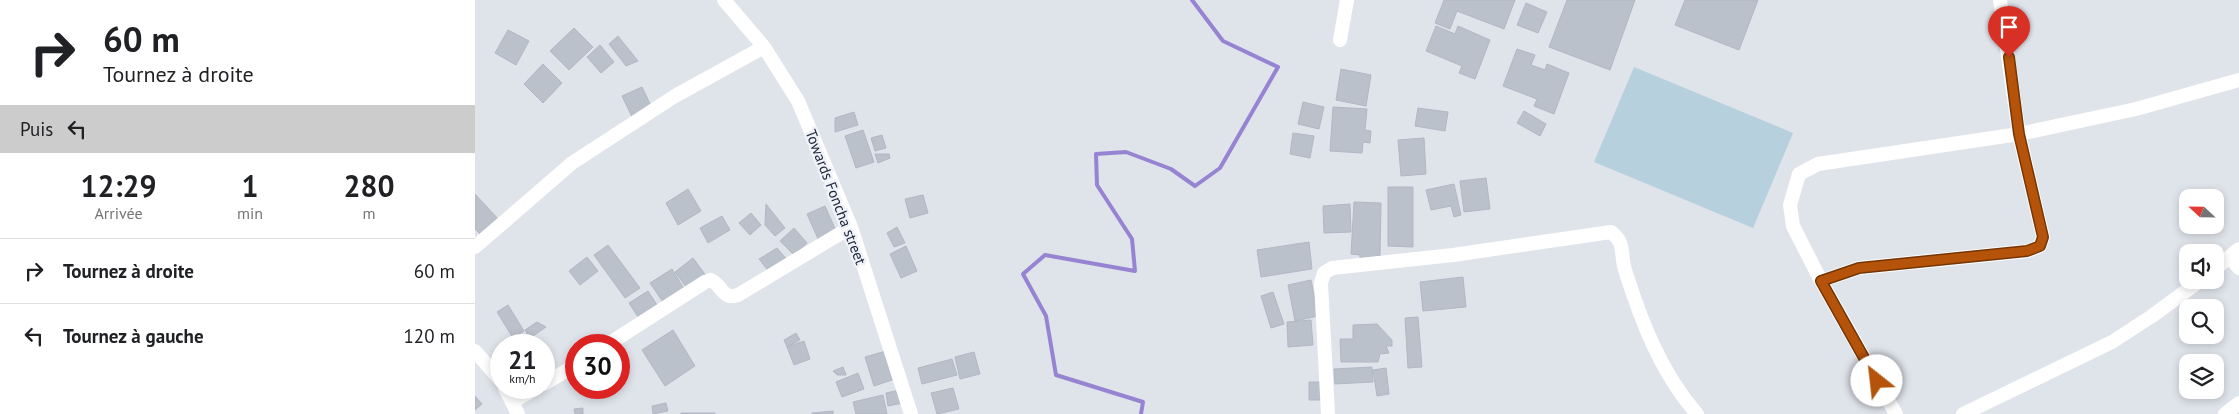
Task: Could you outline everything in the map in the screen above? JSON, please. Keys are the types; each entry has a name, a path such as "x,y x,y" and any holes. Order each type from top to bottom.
{"street":[{"name":"Towards Foncha street","path":"724,0 764,46 799,102 851,227 911,414"},
{"path":"1340,40 1347,0"},
{"path":"1821,281 1859,268 2027,251 2040,246 2043,237 2019,134 2000,0"},
{"path":"475,248 572,163 675,96 764,46"},
{"path":"1896,414 1821,281 1793,226 1790,205 1799,174 1818,164 2019,134 2136,108 2239,80"},
{"path":"624,334 705,282 711,280 715,282 725,295 731,297 738,295 851,227"},
{"path":"1328,414 1321,283 1324,273 1333,268 1453,255 1611,232 1623,246 1621,259 1640,316 1675,385 1697,414"},
{"path":"2224,265 2236,259"},
{"path":"1963,414 2112,342 2188,289"},
{"path":"475,352 490,369"},
{"path":"515,408 525,399"},
{"path":"2225,414 2239,403"}],"shaded area":[{"path":"1634,67 1793,133 1753,228 1594,162"}],"building":[{"path":"1444,0 1515,0 1504,29 1457,11 1450,29 1435,23"},
{"path":"1567,0 1635,0 1610,70 1549,47"},
{"path":"1685,0 1758,0 1739,50 1675,25"},
{"path":"1526,3 1547,12 1538,33 1517,25"},
{"path":"1436,26 1455,34 1458,26 1490,40 1475,79 1459,73 1462,66 1426,51"},
{"path":"574,28 593,47 569,70 550,51"},
{"path":"508,30 529,41 516,65 495,53"},
{"path":"618,36 638,61 626,66 609,44"},
{"path":"600,45 614,62 601,73 587,57"},
{"path":"1517,49 1535,55 1531,65 1545,70 1547,64 1569,73 1554,114 1534,106 1537,99 1503,86"},
{"path":"543,64 562,83 543,103 524,84"},
{"path":"1341,69 1371,75 1366,106 1336,100"},
{"path":"642,87 653,110 633,119 622,96"},
{"path":"1303,102 1324,107 1319,129 1298,124"},
{"path":"1333,107 1367,109 1365,130 1371,131 1370,143 1363,142 1362,153 1330,151"},
{"path":"1418,108 1448,112 1445,131 1415,126"},
{"path":"1524,111 1546,124 1540,136 1517,123"},
{"path":"854,112 858,125 835,132 835,118"},
{"path":"863,130 874,162 856,168 845,136"},
{"path":"1293,133 1314,136 1310,158 1290,154"},
{"path":"882,135 886,148 875,151 871,138"},
{"path":"1424,138 1426,174 1401,176 1398,140"},
{"path":"875,154 889,154 890,158 878,163"},
{"path":"1486,178 1490,209 1464,212 1460,181"},
{"path":"1454,184 1461,215 1454,217 1451,206 1431,210 1426,190"},
{"path":"1388,187 1413,187 1413,247 1388,246"},
{"path":"688,189 701,211 678,225 666,203"},
{"path":"475,194 500,221 483,237 475,229"},
{"path":"923,195 928,213 910,218 905,199"},
{"path":"1354,202 1381,203 1380,256 1375,255 1373,261 1360,260 1360,255 1351,254"},
{"path":"766,204 785,228 775,236 765,225"},
{"path":"1350,204 1351,232 1324,233 1323,206"},
{"path":"825,206 837,233 819,241 807,214"},
{"path":"751,213 761,225 750,235 739,223"},
{"path":"722,216 730,230 708,243 700,228"},
{"path":"897,227 905,243 894,247 887,233"},
{"path":"794,228 807,243 794,255 780,241"},
{"path":"1309,242 1312,269 1261,277 1257,250"},
{"path":"608,245 640,288 625,298 594,255"},
{"path":"906,246 917,271 901,278 890,254"},
{"path":"777,248 788,261 770,273 759,259"},
{"path":"587,257 598,271 580,285 569,271"},
{"path":"693,258 707,277 689,291 675,272"},
{"path":"672,269 686,292 665,305 650,283"},
{"path":"1463,277 1466,307 1423,311 1420,282"},
{"path":"1311,280 1318,316 1295,321 1288,285"},
{"path":"648,291 659,308 640,320 629,303"},
{"path":"1273,292 1284,324 1271,328 1261,296"},
{"path":"508,305 524,331 519,334 511,334 497,312"},
{"path":"1418,317 1422,367 1408,368 1405,318"},
{"path":"1311,320 1313,345 1288,347 1287,322"},
{"path":"537,322 546,327 536,334 528,334 525,330"},
{"path":"1377,324 1392,340 1392,346 1386,346 1389,353 1380,354 1378,362 1341,362 1340,339 1353,339 1353,325"},
{"path":"673,330 695,366 665,386 642,350"},
{"path":"796,333 800,340 787,347 784,340"},
{"path":"804,341 810,359 794,365 787,347"},
{"path":"886,351 895,379 874,386 865,357"},
{"path":"974,352 980,374 960,379 955,357"},
{"path":"952,359 957,375 922,384 918,368"},
{"path":"843,367 846,375 837,375 833,371"},
{"path":"1372,367 1373,382 1335,384 1334,369"},
{"path":"1386,368 1389,394 1377,396 1373,370"},
{"path":"858,373 864,389 842,397 836,382"},
{"path":"1309,382 1321,382 1322,400 1309,400"},
{"path":"953,388 959,409 937,414 931,393"},
{"path":"900,390 903,403 888,406 886,393"},
{"path":"883,395 887,414 856,414 853,402"},
{"path":"475,396 482,404 475,410"},
{"path":"666,403 668,411 653,414 652,406"},
{"path":"583,408 583,414 575,414 574,409"},
{"path":"833,411 833,414 812,414 812,413"},
{"path":"715,413 715,414 681,414"}],"waterway":[{"path":"1141,414 1143,402 1056,375 1046,316 1023,274 1045,255 1135,271 1132,239 1097,185 1096,154 1126,152 1171,169 1195,186 1220,168 1278,67 1223,41 1192,0"}],"route":[{"path":"1877,381 1821,281 1859,268 2027,251 2040,246 2043,237 2019,134 2009,57"}]}
